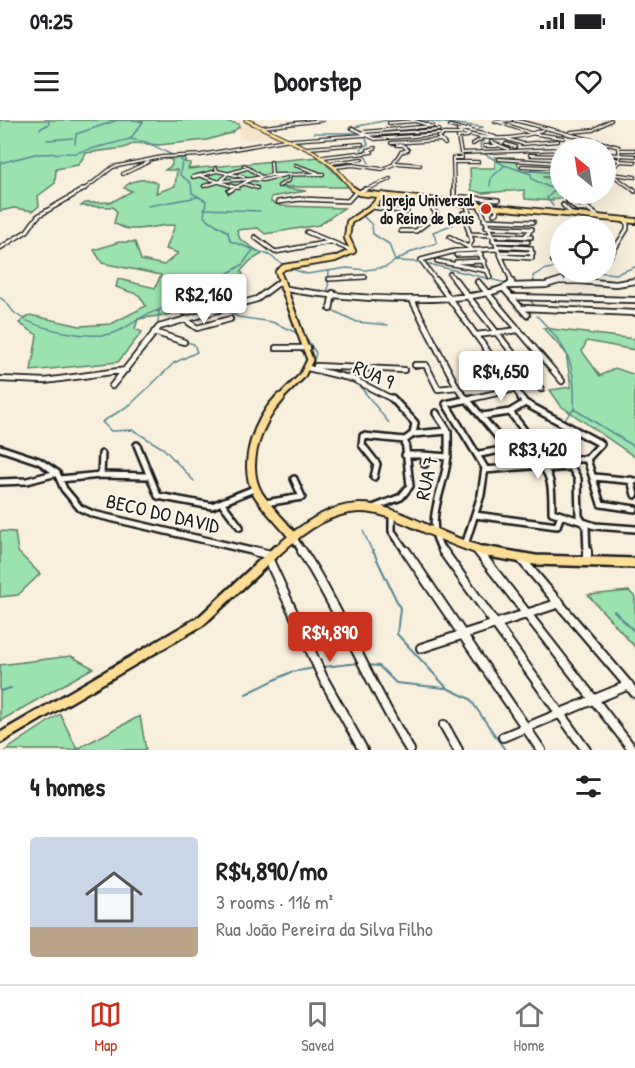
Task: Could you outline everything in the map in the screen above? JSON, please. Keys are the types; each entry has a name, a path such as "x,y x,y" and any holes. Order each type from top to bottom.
{"main road":[{"path":"248,120 290,139 321,157 340,172"},
{"path":"248,120 322,157 340,172 357,193 586,216"},
{"path":"382,196 467,205 478,204"},
{"path":"294,538 255,489 250,476 250,463 261,423 270,409 310,366 308,348 278,272 282,268 336,259 353,251 347,238 349,222 372,207 382,196"},
{"path":"498,208 586,216"},
{"path":"616,218 635,220"},
{"path":"616,219 635,220"},
{"path":"0,738 201,621 227,601 269,556 315,522 337,510 355,507 374,508 392,513 465,545 522,560 635,563"}],"street":[{"path":"263,127 323,120"},
{"path":"563,138 530,133 497,122 514,120 589,138 595,136"},
{"path":"566,132 593,130 611,120"},
{"path":"407,133 390,123 414,121 433,126 440,133"},
{"path":"394,126 423,124"},
{"path":"362,132 433,126"},
{"path":"470,129 452,131 450,126 470,129 523,144 550,142"},
{"path":"352,128 375,139 440,133"},
{"path":"492,147 505,140 525,137 530,133 547,129"},
{"path":"458,131 479,139"},
{"path":"566,132 588,133"},
{"path":"0,249 27,231 38,216 83,190 104,172 114,167 153,159 201,155 290,139 407,133 468,135"},
{"path":"440,133 438,137 445,144"},
{"path":"462,158 458,137 468,135"},
{"path":"413,136 419,142"},
{"path":"472,143 479,139 497,137"},
{"path":"525,137 540,143"},
{"path":"397,163 394,162 397,157 408,150 391,142 441,140"},
{"path":"499,146 505,140"},
{"path":"505,140 515,150"},
{"path":"308,148 362,144"},
{"path":"344,145 363,161"},
{"path":"332,146 336,149"},
{"path":"484,146 515,150 550,150"},
{"path":"461,153 499,146 530,154 530,157 550,158"},
{"path":"492,147 495,156"},
{"path":"616,147 621,150 635,150"},
{"path":"322,157 368,153 372,152 368,150 375,148"},
{"path":"616,164 620,160 621,150"},
{"path":"616,155 635,156"},
{"path":"454,202 453,158 483,159"},
{"path":"123,174 153,159"},
{"path":"499,159 550,159"},
{"path":"616,159 635,162"},
{"path":"333,165 363,161"},
{"path":"271,162 272,175"},
{"path":"453,162 478,162"},
{"path":"333,165 382,168 395,167 397,163"},
{"path":"397,163 420,165"},
{"path":"192,177 217,169 227,174 263,180 290,175 323,174 296,165"},
{"path":"220,181 227,174 246,166 260,176"},
{"path":"522,166 550,168"},
{"path":"541,167 543,172"},
{"path":"616,174 635,179"},
{"path":"279,186 289,180 290,175"},
{"path":"201,176 238,188"},
{"path":"204,186 220,181 251,179 260,176 285,176"},
{"path":"616,178 635,192"},
{"path":"229,191 251,179"},
{"path":"278,202 300,198 351,200 357,193 390,179"},
{"path":"621,181 635,179"},
{"path":"263,180 265,188"},
{"path":"244,184 257,189"},
{"path":"469,198 470,190"},
{"path":"462,197 469,198 478,204 486,227 511,278 510,286"},
{"path":"478,204 482,197 498,200"},
{"path":"408,209 415,199"},
{"path":"398,201 396,204 408,209"},
{"path":"401,231 417,231 434,218 429,214 438,201"},
{"path":"571,204 577,209"},
{"path":"581,204 596,216"},
{"path":"467,205 469,213 463,213 472,241 470,248"},
{"path":"563,205 570,211 587,208"},
{"path":"372,207 408,209"},
{"path":"494,214 497,213 498,208"},
{"path":"484,220 533,222"},
{"path":"616,246 627,229 627,220"},
{"path":"486,227 532,229 525,236"},
{"path":"307,232 353,251"},
{"path":"469,234 531,237"},
{"path":"255,237 275,252 330,242"},
{"path":"450,237 480,252 490,277"},
{"path":"494,241 528,242"},
{"path":"470,248 421,260 525,403 602,445 587,459 567,459"},
{"path":"456,255 531,248 532,255 499,251"},
{"path":"437,261 484,261"},
{"path":"448,262 488,271"},
{"path":"450,274 516,354 541,390"},
{"path":"326,292 329,278 365,278"},
{"path":"112,386 159,327 257,299 282,284 300,292 326,292 412,300 468,295 510,286 546,285 563,280 616,284 635,281"},
{"path":"478,282 562,381"},
{"path":"504,289 527,315"},
{"path":"330,309 333,293"},
{"path":"513,297 635,300"},
{"path":"412,300 457,387 507,448"},
{"path":"523,309 635,313"},
{"path":"184,319 196,328 230,319"},
{"path":"476,335 519,330"},
{"path":"154,332 184,342"},
{"path":"276,348 308,348"},
{"path":"415,365 426,365 438,389 457,387"},
{"path":"310,366 404,370"},
{"name":"RUA 9","path":"310,366 390,395 415,423 413,434"},
{"path":"0,379 45,381 126,370"},
{"path":"465,545 475,515 485,470 480,454 446,404 514,389"},
{"path":"482,416 510,412 525,403"},
{"path":"480,454 521,446 530,438 510,412"},
{"path":"436,413 447,430"},
{"path":"375,477 377,464 362,445 363,436 405,440 413,434 462,426"},
{"name":"RUA 7","path":"432,531 437,496 448,457 447,430"},
{"path":"374,508 400,496 410,486 405,440"},
{"path":"137,445 147,476 158,496 212,506 255,489"},
{"path":"521,446 544,467 552,480 552,512 595,526 635,529"},
{"name":"BECO DO DAVID","path":"0,448 39,461 58,476 64,489 80,508 93,514 269,556"},
{"path":"561,449 578,479 580,520 586,527 587,562"},
{"path":"101,475 102,454"},
{"path":"405,455 448,457"},
{"path":"423,455 425,464"},
{"path":"587,459 602,505 635,509"},
{"path":"485,470 572,467"},
{"path":"0,482 58,476 147,476"},
{"path":"594,477 633,481 635,495"},
{"path":"265,503 302,497 294,478"},
{"path":"222,503 240,527"},
{"path":"392,513 392,531 541,750"},
{"path":"475,515 557,526 561,515"},
{"path":"432,531 495,625 586,750"},
{"path":"294,538 322,582 378,697 410,750"},
{"path":"477,549 633,750"},
{"path":"269,556 323,678 363,750"},
{"path":"522,560 635,693"},
{"path":"421,648 560,603"},
{"path":"502,737 629,685"},
{"path":"444,725 456,750"}],"shaded area":[{"path":"246,121 283,138 242,139 238,129 241,125 238,123"}],"green space":[{"path":"0,120 219,120 239,124 239,127 231,133 207,140 159,145 135,143 124,148 86,153 78,165 56,169 55,183 38,196 39,206 33,211 14,208 0,211"},
{"path":"181,157 186,159 184,162 191,163 188,169 319,157 349,187 277,187 306,191 271,197 271,202 281,206 344,208 319,225 265,234 258,228 237,230 240,239 262,254 250,261 241,271 243,274 227,281 205,282 168,296 171,314 138,319 135,329 142,332 118,362 31,371 37,335 19,323 30,315 80,326 111,324 146,306 139,295 116,287 118,279 155,288 161,275 102,263 94,250 119,242 135,242 141,260 164,265 178,253 166,249 175,225 129,229 114,223 117,212 113,207 81,206 85,203 112,202 132,191 124,188 135,181 149,180 158,184 156,193 175,186 177,170 165,170 172,165 172,160 160,158"},
{"path":"495,157 514,157 521,170 550,172 550,177 543,177 550,178 550,201 525,199 524,190 482,193 471,190 470,168 495,168"},
{"path":"543,328 635,339 635,350 587,341 582,351 600,376 615,368 635,375 635,457 561,406 550,390 571,387 566,353"},
{"path":"0,531 15,532 18,552 40,574 18,595 0,597"},
{"path":"629,591 635,597 635,647 588,595"},
{"path":"71,656 93,668 0,721 0,665"},
{"path":"60,714 77,749 140,716 146,750 6,750"}],"waterway":[{"path":"40,129 49,124 48,120"},
{"path":"75,144 76,134 118,120"},
{"path":"119,120 135,120"},
{"path":"130,139 143,122 136,120"},
{"path":"351,129 349,128 388,120"},
{"path":"417,120 483,127 478,129"},
{"path":"314,133 361,133"},
{"path":"365,136 368,144 361,148 369,163"},
{"path":"47,140 73,138"},
{"path":"0,163 35,154 75,153 130,139"},
{"path":"130,139 146,142 182,160 180,175 191,183 192,193 206,201 205,209"},
{"path":"481,151 480,144 486,139"},
{"path":"483,153 504,165 531,174 532,179 555,190 547,198 553,206"},
{"path":"490,186 491,178 504,166"},
{"path":"526,171 550,172"},
{"path":"148,206 198,197"},
{"path":"205,209 260,211"},
{"path":"205,209 204,217 228,232 230,241 269,255 284,265"},
{"path":"363,216 372,225 373,234 389,244 395,261"},
{"path":"395,261 413,251 437,243 433,232 454,224"},
{"path":"218,279 242,265 253,250"},
{"path":"289,268 307,274 347,268 366,270 386,267 395,261"},
{"path":"395,261 419,262"},
{"path":"425,263 506,283"},
{"path":"616,274 635,267"},
{"path":"528,284 534,281 533,276 550,268"},
{"path":"328,292 329,271"},
{"path":"159,310 176,298 179,288 203,280 218,279"},
{"path":"218,279 213,282 218,305 221,307"},
{"path":"0,298 16,314 25,319 49,328 77,334 114,333 147,314 159,310"},
{"path":"528,298 535,306"},
{"path":"158,323 159,310"},
{"path":"226,310 238,317 272,322 297,333"},
{"path":"332,310 357,322 388,325"},
{"path":"537,316 557,338 572,368 574,409"},
{"path":"305,336 316,353 312,366 314,367"},
{"path":"186,342 194,344 197,352 174,363 131,404 102,422 111,431 133,430 164,449 194,481"},
{"path":"349,380 359,385 389,423"},
{"path":"564,420 574,409"},
{"path":"574,409 635,447"},
{"path":"532,440 554,434 564,425"},
{"path":"363,531 373,553"},
{"path":"373,551 400,608 397,634 447,688 470,699 505,750"},
{"path":"614,611 635,632"},
{"path":"323,667 359,663"},
{"path":"367,665 379,666 396,683 445,688"},
{"path":"246,694 291,672 315,668"},
{"path":"0,691 11,688"}],"place":[{"name":"Igreja Universal do Reino de Deus","path":"486,209"}]}
